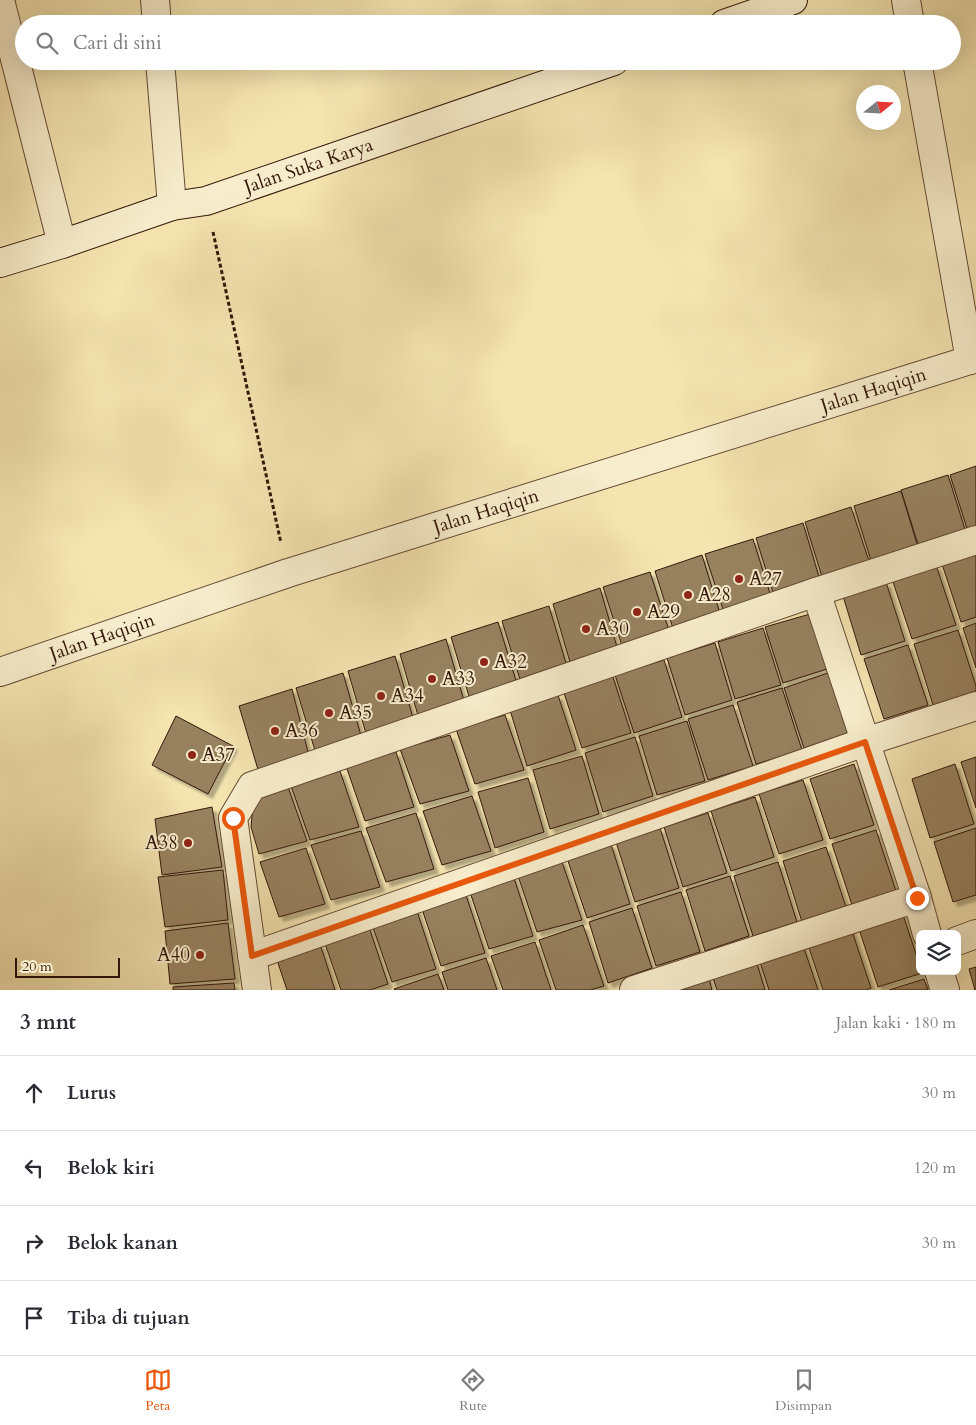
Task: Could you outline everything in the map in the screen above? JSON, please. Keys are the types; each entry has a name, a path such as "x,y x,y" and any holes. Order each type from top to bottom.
{"street":[{"path":"0,0 15,59"},
{"path":"155,0 156,15"},
{"path":"750,15 794,0"},
{"path":"906,0 908,15"},
{"path":"18,70 62,244"},
{"path":"161,70 172,206"},
{"name":"Jalan Suka Karya","path":"0,263 172,206 206,201 588,70"},
{"path":"919,70 973,359"},
{"name":"Jalan Haqiqin","path":"0,672 288,573 973,359"},
{"path":"256,990 233,818 252,786 816,592 976,540"},
{"path":"816,592 926,930"},
{"path":"252,956 865,742 976,706"},
{"path":"634,990 917,898"},
{"path":"961,940 976,934"},
{"path":"940,975 945,990"}],"path":[{"path":"206,201 288,573"}],"building":[{"path":"976,466 976,536 970,538 950,475"},
{"path":"948,475 968,539 921,554 901,490"},
{"path":"901,491 920,554 874,570 854,506"},
{"path":"851,507 872,570 825,586 805,522"},
{"path":"803,523 822,587 776,602 756,538"},
{"name":"A27","path":"753,539 773,603 726,619 705,554"},
{"path":"976,553 976,617 961,622 942,564"},
{"name":"A28","path":"702,555 722,620 675,635 655,571"},
{"path":"936,565 956,625 912,639 892,579"},
{"name":"A29","path":"650,572 671,637 624,652 603,587"},
{"path":"886,582 905,641 861,655 843,596"},
{"name":"A30","path":"600,588 619,654 572,669 553,604"},
{"path":"549,606 568,670 522,686 502,621"},
{"path":"810,614 827,669 783,683 765,627"},
{"name":"A32","path":"498,622 518,687 471,703 451,637"},
{"path":"976,623 976,668 963,628"},
{"path":"763,628 781,685 735,699 718,642"},
{"path":"958,630 976,691 933,705 914,644"},
{"name":"A33","path":"446,639 465,704 419,719 400,654"},
{"path":"715,643 732,700 685,715 667,658"},
{"path":"908,645 928,705 884,719 864,659"},
{"name":"A34","path":"395,656 414,721 367,737 348,671"},
{"path":"664,660 682,717 634,733 615,675"},
{"name":"A35","path":"343,673 362,739 316,754 296,688"},
{"path":"828,673 848,734 804,748 784,688"},
{"path":"612,674 631,733 582,748 563,690"},
{"path":"782,688 802,750 756,764 737,702"},
{"name":"A36","path":"292,689 309,756 259,773 239,706"},
{"path":"558,695 576,750 527,766 510,710"},
{"path":"733,705 753,766 708,780 688,719"},
{"path":"505,715 524,770 475,784 456,729"},
{"name":"A37","path":"176,716 233,746 208,794 152,765"},
{"path":"687,721 705,781 657,795 639,736"},
{"path":"450,735 469,791 420,804 400,749"},
{"path":"635,737 653,796 603,812 585,753"},
{"path":"396,752 414,807 365,821 346,766"},
{"path":"582,756 599,814 550,829 533,770"},
{"path":"976,757 976,808 961,762"},
{"path":"854,764 874,825 830,839 810,779"},
{"path":"955,764 974,824 930,838 912,779"},
{"path":"340,771 359,827 310,840 291,786"},
{"path":"528,778 544,832 495,848 478,792"},
{"path":"803,780 823,840 779,854 759,794"},
{"path":"287,784 307,841 259,854 251,827 253,804 265,792"},
{"path":"472,796 491,851 442,865 423,811"},
{"path":"755,797 774,857 731,871 711,811"},
{"name":"A38","path":"212,807 222,867 162,875 155,819"},
{"path":"416,813 434,869 386,882 366,828"},
{"path":"708,813 727,873 683,887 664,827"},
{"path":"660,828 679,888 635,902 616,842"},
{"path":"976,828 976,895 953,902 934,842"},
{"path":"876,830 896,891 852,905 832,844"},
{"path":"361,831 380,887 331,900 311,845"},
{"path":"611,844 630,904 587,918 567,858"},
{"path":"826,847 846,907 802,922 783,861"},
{"path":"306,848 325,904 279,917 260,862"},
{"path":"561,859 582,920 537,932 517,873"},
{"path":"778,862 797,922 753,936 734,876"},
{"path":"223,870 228,920 165,927 158,877"},
{"path":"513,875 533,936 489,949 469,889"},
{"path":"730,876 749,936 705,951 686,890"},
{"path":"465,892 485,953 441,966 421,906"},
{"path":"681,892 700,952 656,966 637,906"},
{"path":"416,908 436,969 392,982 371,922"},
{"path":"632,908 652,968 608,983 589,922"},
{"path":"902,912 916,954 916,975 878,987 858,926"},
{"name":"A40","path":"228,923 235,979 170,984 165,931"},
{"path":"368,924 388,984 370,990 341,990 323,938"},
{"path":"583,925 604,986 590,990 556,990 539,940"},
{"path":"851,928 871,988 866,990 823,990 807,942"},
{"path":"535,942 551,990 503,990 491,956"},
{"path":"320,944 335,990 287,990 276,957"},
{"path":"803,945 818,990 769,990 759,959"},
{"path":"486,958 497,990 448,990 442,972"},
{"path":"756,960 765,990 717,990 712,975"},
{"path":"976,967 976,990 975,990 969,969"},
{"path":"438,974 444,990 394,989"},
{"path":"708,975 712,990 664,990"},
{"path":"924,979 928,990 889,990"},
{"path":"234,983 235,990 173,990 173,987"}],"place":[{"name":"A27","path":"739,579"},
{"name":"A28","path":"688,595"},
{"name":"A29","path":"637,612"},
{"name":"A30","path":"586,629"},
{"name":"A32","path":"484,662"},
{"name":"A33","path":"432,679"},
{"name":"A34","path":"381,696"},
{"name":"A35","path":"329,713"},
{"name":"A36","path":"275,731"},
{"name":"A37","path":"192,755"},
{"name":"A38","path":"188,843"},
{"name":"A40","path":"200,955"}],"route":[{"path":"233,818 252,956 865,742 917,898"}]}
